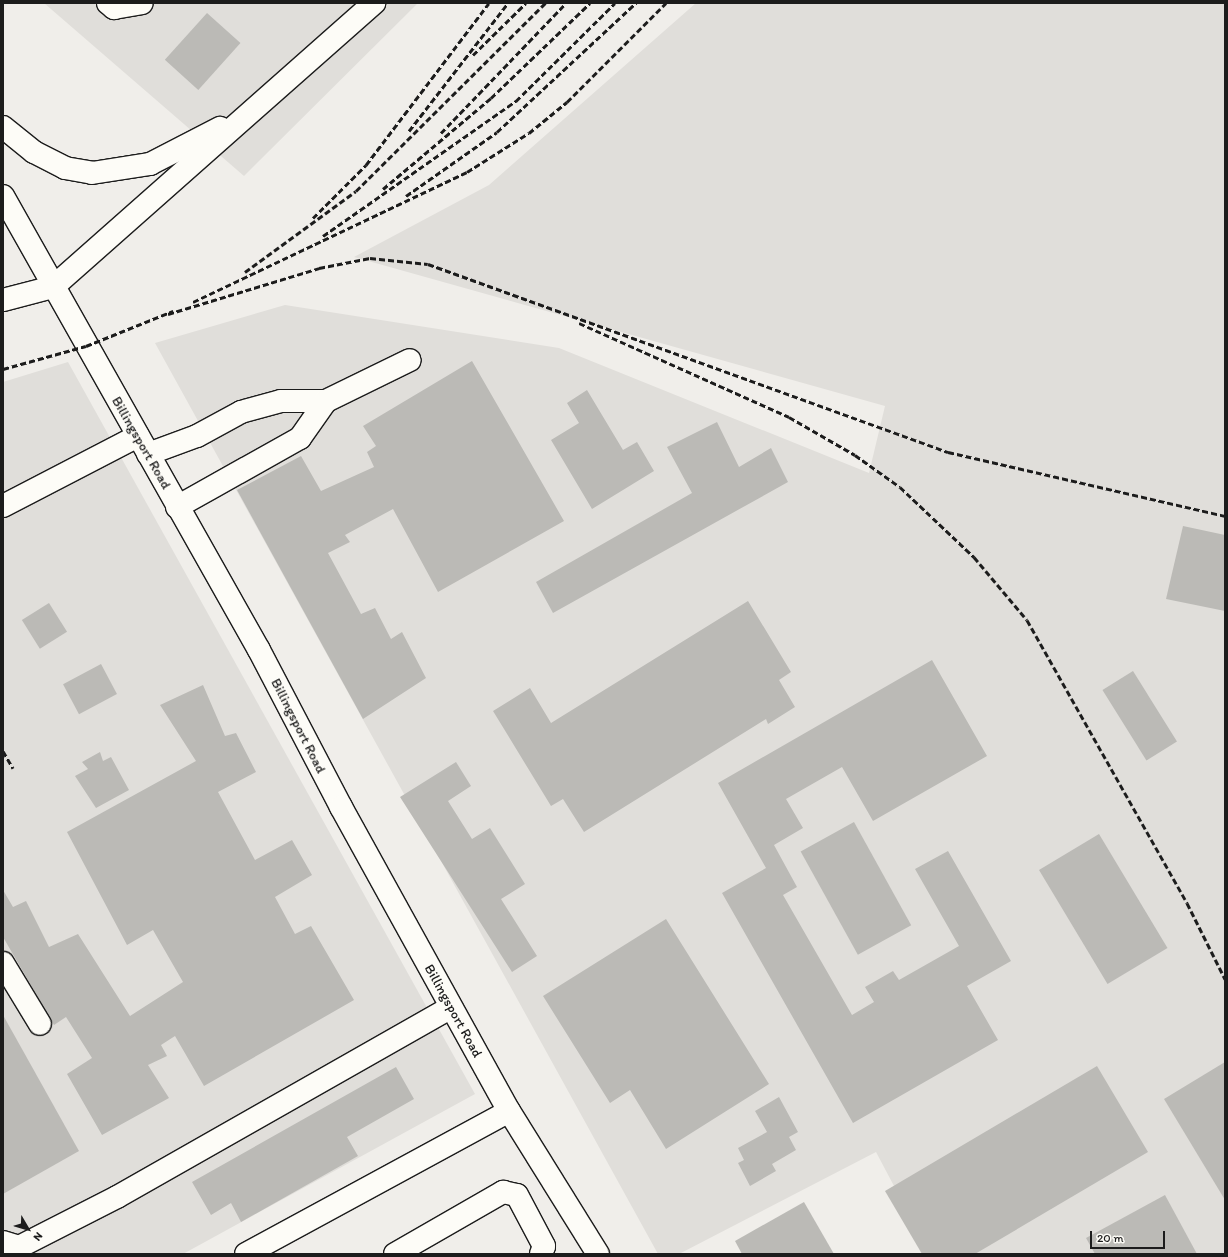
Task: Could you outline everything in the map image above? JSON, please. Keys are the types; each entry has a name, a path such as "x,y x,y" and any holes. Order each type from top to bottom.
{"street":[{"path":"108,3 114,8 142,3"},
{"path":"3,300 53,287 374,3"},
{"path":"3,127 40,155 65,168 92,173 150,164 250,113"},
{"name":"Billingsport Road","path":"3,196 143,445 509,1111 598,1254"},
{"path":"3,506 143,445 197,436 241,412 281,402 326,401 410,360"},
{"path":"177,507 300,438 326,401"},
{"path":"3,963 40,1024"},
{"path":"3,1242 19,1247 117,1197 451,1007"},
{"path":"246,1254 509,1111"},
{"path":"395,1254 503,1192 516,1195 544,1246 541,1254"}],"shaded area":[{"path":"44,3 418,3 244,176"},
{"path":"696,3 1225,3 1225,1254 930,1254 876,1152 679,1254 658,1254 155,343 285,305 559,348 869,473 885,406 354,257 489,185"},
{"path":"68,362 475,1094 183,1254 3,1254 3,382"}],"building":[{"path":"207,13 240,43 198,90 165,60"},
{"path":"472,361 564,521 438,592 393,509 345,535 350,542 328,553 361,614 375,608 391,639 402,632 426,678 363,719 237,490 301,456 321,491 374,467 367,452 376,446 363,426"},
{"path":"587,390 623,450 637,442 654,471 592,509 551,440 579,423 567,403"},
{"path":"717,422 739,467 771,448 788,482 553,613 536,582 692,493 667,447"},
{"path":"1183,526 1225,535 1225,611 1166,599"},
{"path":"748,601 791,672 779,680 795,707 768,724 766,719 584,832 563,799 551,806 493,711 530,688 551,723"},
{"path":"49,603 67,632 40,649 22,620"},
{"path":"932,660 987,756 873,821 842,767 786,799 803,828 774,845 797,887 783,895 852,1015 874,1002 865,987 893,971 899,980 959,946 915,869 948,851 1011,961 967,986 998,1040 853,1123 722,893 766,868 718,783"},
{"path":"101,664 117,694 79,714 63,684"},
{"path":"1133,671 1177,741 1146,760 1102,690"},
{"path":"203,685 225,736 236,733 256,772 218,792 255,860 292,840 312,875 275,897 295,934 311,926 354,1000 204,1086 175,1036 161,1045 167,1056 148,1065 169,1098 102,1135 67,1074 92,1058 66,1017 54,1025 3,937 3,890 13,907 26,901 49,947 78,934 130,1016 183,982 153,930 127,945 67,832 196,761 160,705"},
{"path":"100,752 103,761 111,757 129,790 96,808 75,776 88,769 82,762"},
{"path":"456,762 471,786 448,801 472,839 490,828 525,884 501,899 537,956 512,972 400,797"},
{"path":"854,822 911,925 858,955 801,852"},
{"path":"1099,834 1168,948 1107,984 1039,870"},
{"path":"666,919 769,1084 666,1149 630,1090 610,1103 543,996"},
{"path":"3,1015 79,1151 3,1194"},
{"path":"1225,1062 1225,1200 1164,1099"},
{"path":"1097,1066 1148,1152 975,1254 922,1254 885,1191"},
{"path":"396,1067 414,1099 347,1137 358,1156 241,1222 231,1203 211,1215 192,1182"},
{"path":"779,1097 798,1132 789,1137 796,1150 772,1164 776,1171 750,1186 738,1163 744,1160 738,1148 767,1132 755,1111"},
{"path":"1165,1195 1197,1254 1095,1254 1086,1238"},
{"path":"804,1202 834,1254 742,1254 735,1241"}],"railway":[{"path":"313,218 366,165 489,3"},
{"path":"409,131 508,3"},
{"path":"473,55 526,3"},
{"path":"245,272 356,191 545,3"},
{"path":"441,133 566,3"},
{"path":"383,189 491,98 590,3"},
{"path":"323,236 516,101 615,3"},
{"path":"406,196 497,132 636,3"},
{"path":"193,302 467,172 529,133 567,102 666,3"},
{"path":"168,314 319,268 370,258 428,264 948,452 1225,516"},
{"path":"3,369 86,346 173,311"},
{"path":"579,323 789,417 855,455 900,487 974,557 1027,620 1187,903 1225,979"},
{"path":"3,751 13,768"}]}
